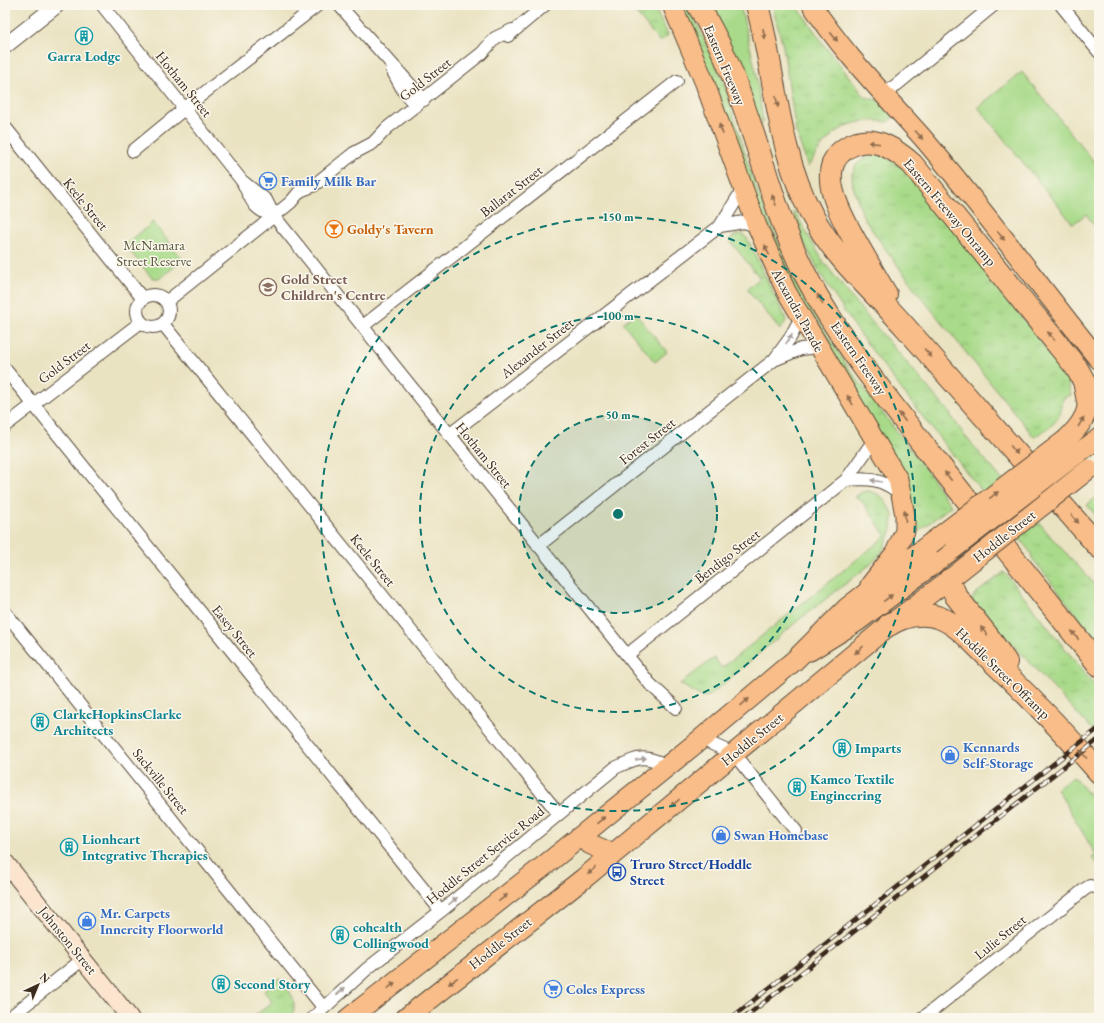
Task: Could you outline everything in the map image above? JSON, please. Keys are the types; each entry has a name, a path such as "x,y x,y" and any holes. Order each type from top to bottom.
{"highway":[{"name":"Eastern Freeway","path":"698,5 712,29 735,82 769,188 788,238 806,275 834,322 906,424 1099,665"},
{"path":"757,5 791,165 812,214 838,255 902,323 1099,547"},
{"name":"Eastern Freeway Onramp","path":"902,323 843,220 832,191 831,176 836,161 848,148 860,143 872,142 885,145 912,164 1076,367 1084,381 1088,401"},
{"name":"Hoddle Street","path":"349,1018 549,862 701,740 795,660 838,616 859,598 946,562 1071,447 1087,410 1088,401"},
{"path":"946,562 956,596 988,635 1030,698"},
{"name":"Hoddle Street Offramp","path":"889,625 900,619 916,615 931,616 944,620 963,634 1030,698 1099,772"},
{"name":"Hoddle Street","path":"406,1018 570,889 889,625"},
{"path":"583,835 590,844 613,854"},
{"path":"549,862 570,889"}],"main road":[{"name":"Alexandra Parade","path":"672,5 704,81 757,226 786,291 818,348 894,471 902,495 906,526 902,541 890,561 859,598"},
{"path":"812,5 834,37 922,138 1099,360"},
{"name":"Hoddle Street","path":"1071,447 1099,438"},
{"name":"Hoddle Street","path":"795,660 857,622 1094,465"},
{"name":"Hoddle Street","path":"889,625 946,562"},
{"name":"Johnston Street","path":"5,862 130,1018"}],"street":[{"path":"5,35 43,5"},
{"path":"5,46 57,5"},
{"name":"Hotham Street","path":"102,5 242,181 266,200 274,216 650,684 676,708"},
{"path":"134,151 185,109 318,5"},
{"path":"339,5 387,60 413,85 420,103"},
{"name":"Gold Street","path":"166,302 291,202 304,197 313,186 354,153 373,143 387,128 482,53 500,44 512,30 544,5"},
{"path":"884,95 994,5"},
{"path":"1064,6 1099,52"},
{"name":"Ballarat Street","path":"363,326 678,81"},
{"name":"Keele Street","path":"5,127 143,299"},
{"name":"Alexander Street","path":"449,435 720,226 743,190"},
{"name":"Alexander Street","path":"720,226 744,222 757,226"},
{"path":"152,295 162,298 166,302 169,311 167,320 163,324 149,327 141,322 137,308 143,299 152,295"},
{"name":"Forest Street","path":"774,360 790,338 801,317"},
{"name":"Gold Street","path":"5,426 141,322"},
{"name":"Keele Street","path":"163,324 560,814"},
{"name":"Forest Street","path":"538,546 774,360 802,348 818,348"},
{"name":"Easey Street","path":"5,369 441,911"},
{"name":"Bendigo Street","path":"627,655 846,480 874,440"},
{"path":"846,480 866,479 882,481 902,495"},
{"name":"Sackville Street","path":"5,612 323,1007"},
{"path":"701,740 734,754 796,831"},
{"name":"Hoddle Street Service Road","path":"313,1018 323,1007 368,968 441,911 615,768 642,757 652,758 668,766"},
{"name":"Lulie Street","path":"923,1018 936,1014 1085,889 1090,886 1099,888"},
{"path":"9,1018 83,959"}],"green space":[{"path":"629,5 653,5 668,35 660,42"},
{"path":"678,5 686,5 699,28 723,80 753,180 796,285 847,366 930,475 951,506 919,531 913,531 788,285"},
{"path":"708,5 740,5 756,72 763,123 757,118"},
{"path":"772,5 796,5 828,50 865,97 877,100 896,115 888,122 861,122 840,130 831,136 823,145 808,167 796,132 783,46"},
{"path":"1022,72 1099,168 1098,230 1086,214 1073,224 978,107"},
{"path":"876,154 884,156 909,172 964,240 1066,376 1071,395 1063,398 1061,412 1058,418 1046,430 1034,437 914,288 864,219 853,186 852,174 856,165 860,161"},
{"path":"794,211 823,261 855,302 948,411 965,436 1052,538 1099,589 1099,643 1032,558 1031,553 887,371 859,333 833,294 801,238 796,227"},
{"name":"McNamara Street Reserve","path":"153,222 183,260 159,279 151,277 125,245"},
{"path":"737,234 742,234 747,238 785,317 786,321 780,330 747,289 760,278 729,240"},
{"path":"635,313 667,352 655,362 623,323"},
{"path":"869,491 878,494 884,499 893,514 892,530 882,552 871,564 800,619 709,696 702,697 680,684 714,658 722,668 886,536 861,500 855,497 862,492"},
{"path":"1099,495 1099,519 1087,505"},
{"path":"1004,572 1099,691 1099,737 972,601 974,595"},
{"path":"1073,776 1099,806 1099,866 1092,858 1096,855 1057,789"},
{"path":"279,978 287,987 294,1001 291,1018 252,1018 272,1002 264,991"}],"railway":[{"path":"731,1018 1099,728"},
{"path":"744,1018 1099,739"}],"place":[{"name":"Garra Lodge","path":"84,36"},
{"name":"Family Milk Bar","path":"268,181"},
{"name":"Goldy's Tavern","path":"334,229"},
{"name":"Gold Street Children's Centre","path":"268,287"},
{"name":"ClarkeHopkinsClarke Architects","path":"40,722"},
{"name":"Imparts","path":"842,748"},
{"name":"Kennards Self-Storage","path":"950,755"},
{"name":"Kameo Textile Engineering","path":"797,787"},
{"name":"Swan Homebase","path":"721,835"},
{"name":"Lionheart Integrative Therapies","path":"69,847"},
{"name":"Truro Street/Hoddle Street","path":"617,872"},
{"name":"Mr. Carpets Innercity Floorworld","path":"87,921"},
{"name":"cohealth Collingwood","path":"340,935"},
{"name":"Second Story","path":"221,984"},
{"name":"Coles Express","path":"553,989"}]}
